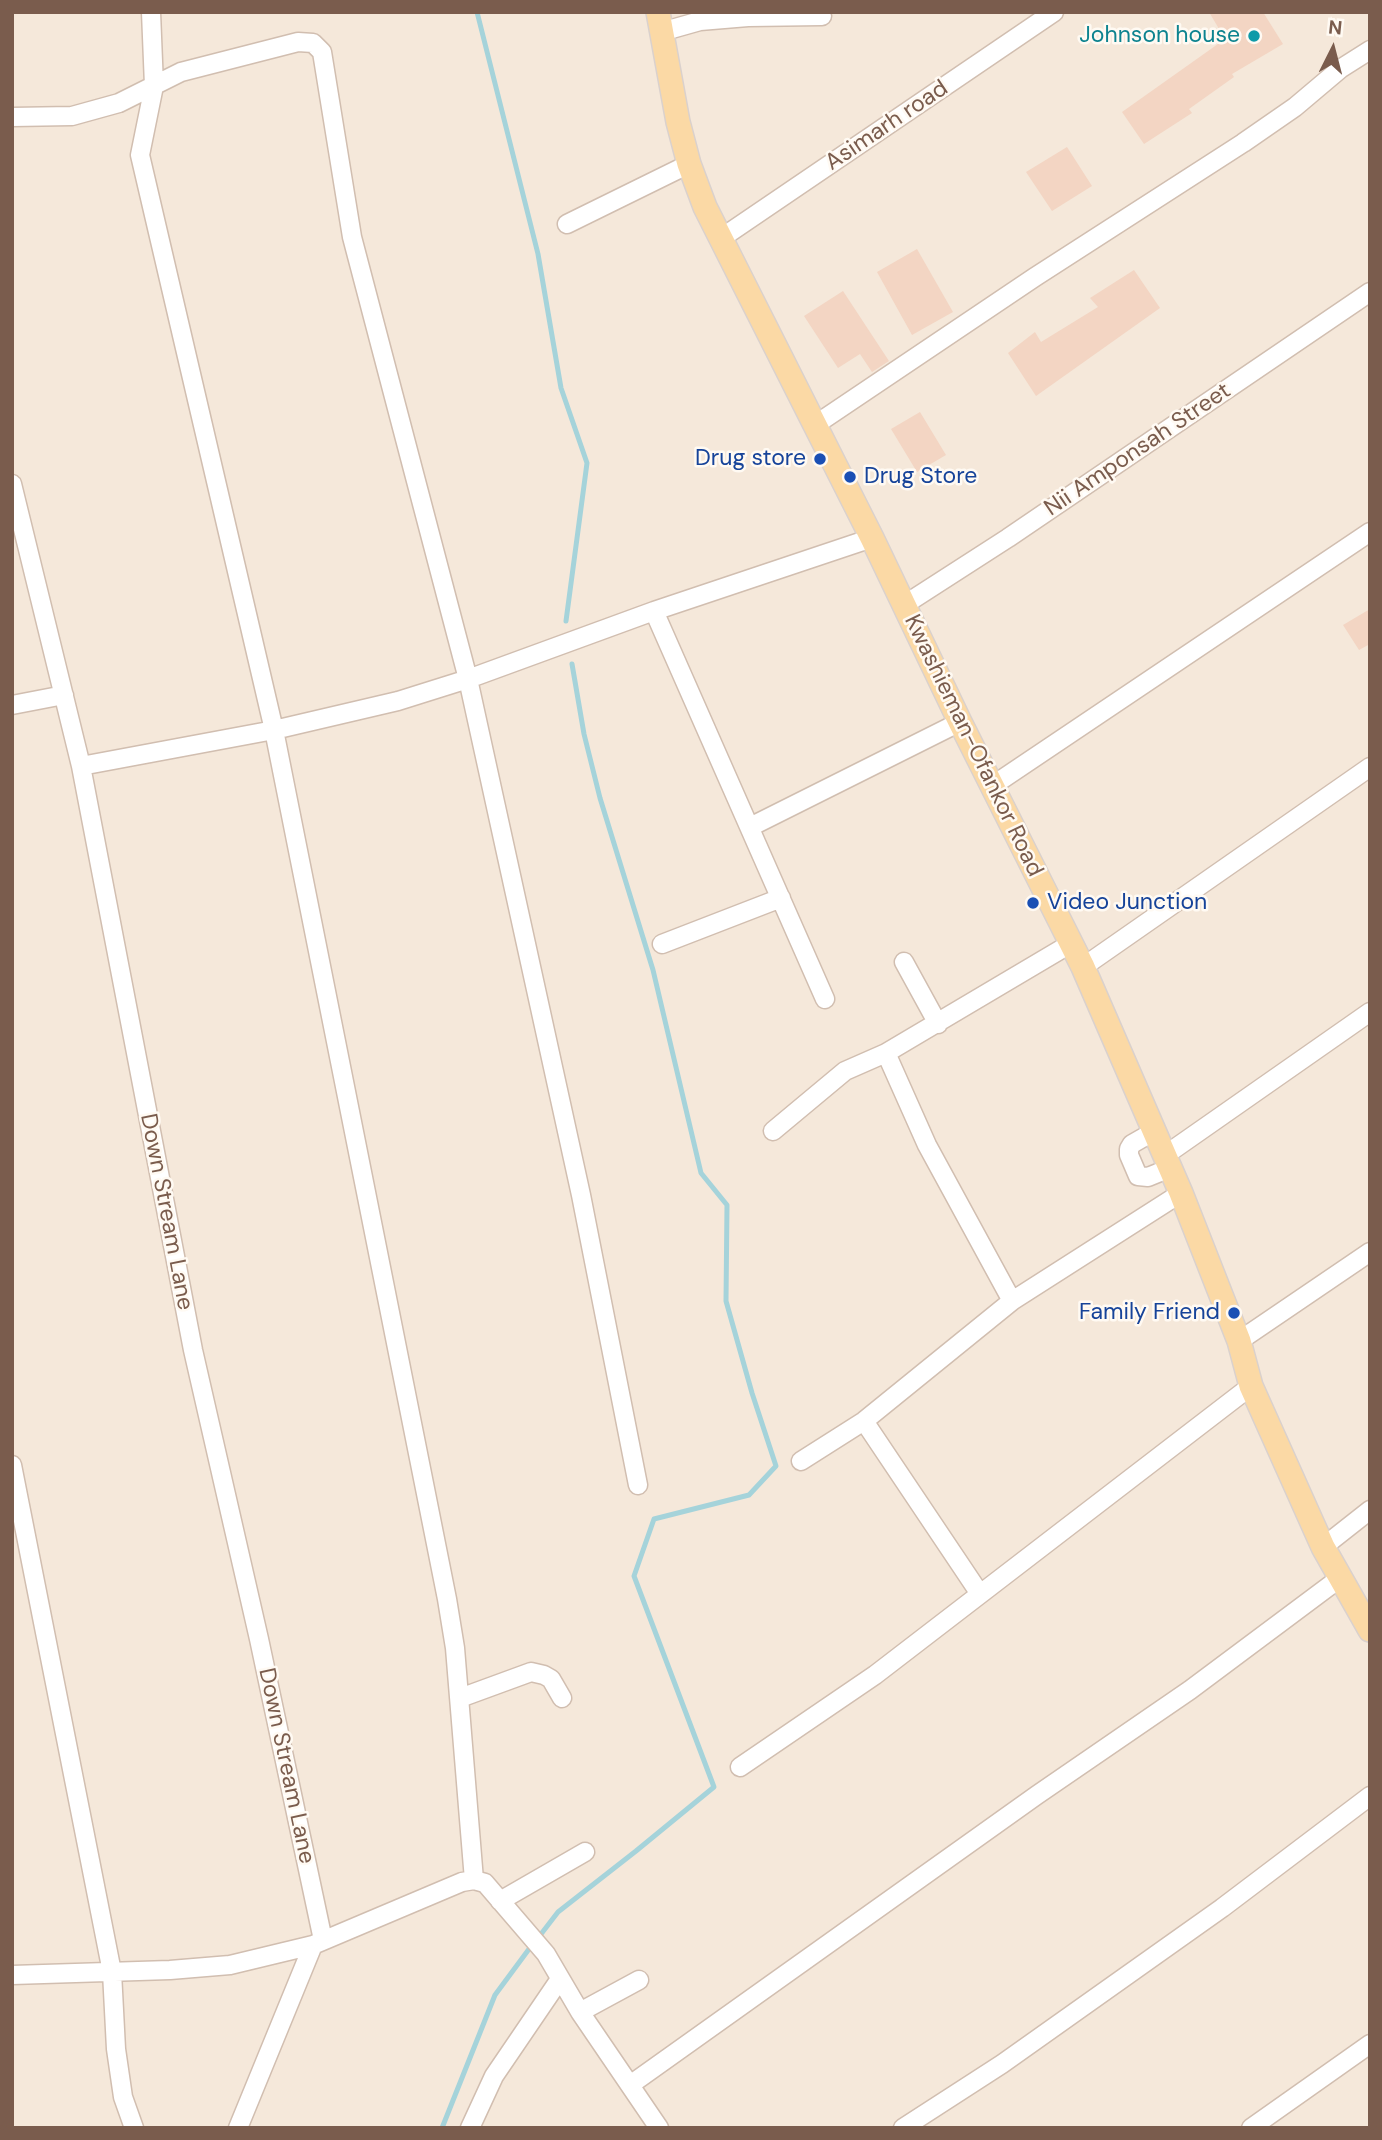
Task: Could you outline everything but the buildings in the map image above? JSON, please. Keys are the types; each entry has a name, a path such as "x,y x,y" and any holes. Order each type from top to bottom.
{"main road":[{"name":"Kwashieman-Ofankor Road","path":"659,22 689,164 720,239 872,538 960,722 1083,967 1181,1193 1239,1342 1251,1386 1323,1547 1370,1630"}],"street":[{"path":"151,12 154,86 141,155 274,730 447,1599 460,1698 474,1880"},
{"name":"Asimarh road","path":"720,239 1054,12"},
{"path":"659,22 822,16"},
{"path":"12,117 72,116 119,103 181,72 299,42 313,43 322,52 352,237 468,679 581,1195 638,1485"},
{"path":"815,425 1035,277 1242,143 1295,107 1340,69 1370,50"},
{"path":"567,224 689,164"},
{"name":"Nii Amponsah Street","path":"905,605 1370,292"},
{"name":"Down Stream Lane","path":"12,484 81,766 192,1350 259,1639 318,1942"},
{"path":"992,786 1370,532"},
{"path":"81,766 274,730 398,701 468,679 653,611 872,538"},
{"path":"653,611 825,999"},
{"path":"12,705 64,695"},
{"path":"750,827 960,722"},
{"path":"1083,967 1370,767"},
{"path":"662,944 781,898"},
{"path":"773,1131 845,1071 886,1053 1070,944"},
{"path":"904,962 937,1024"},
{"path":"1153,1132 1132,1144 1129,1149 1138,1175 1148,1177 1370,1012"},
{"path":"886,1053 927,1145 1012,1300"},
{"path":"801,1461 864,1421 1012,1300 1181,1193"},
{"path":"1239,1342 1370,1252"},
{"path":"740,1767 875,1675 1251,1386"},
{"path":"864,1421 980,1594"},
{"path":"12,1465 113,1972 116,2049 122,2097 134,2128"},
{"path":"1323,1547 1370,1510"},
{"path":"630,2085 1037,1795 1190,1690 1340,1578"},
{"path":"460,1698 531,1672 551,1679 562,1698"},
{"path":"903,2128 1002,2064 1222,1908 1370,1796"},
{"path":"500,1901 585,1852"},
{"path":"12,1975 230,1965 318,1942 463,1882 474,1880 485,1883 546,1954 580,2012 659,2128"},
{"path":"239,2128 318,1942"},
{"path":"470,2128 494,2076 559,1979"},
{"path":"580,2012 639,1980"},
{"path":"1251,2128 1370,2044"}],"shaded area":[{"path":"12,12 1370,12 1370,2128 12,2128"}],"waterway":[{"path":"477,12 538,254 561,388 587,463 566,621"},
{"path":"538,1938 558,1912 714,1787 634,1576 654,1519 749,1495 776,1466 726,1301 727,1205 701,1173 653,970 600,798 584,734 572,664"},
{"path":"442,2128 495,1995 532,1945"}],"place":[{"name":"Johnson house","path":"1254,36"},
{"name":"Drug store","path":"820,459"},
{"name":"Drug Store","path":"850,477"},
{"name":"Video Junction","path":"1033,903"},
{"name":"Family Friend","path":"1234,1313"}]}
